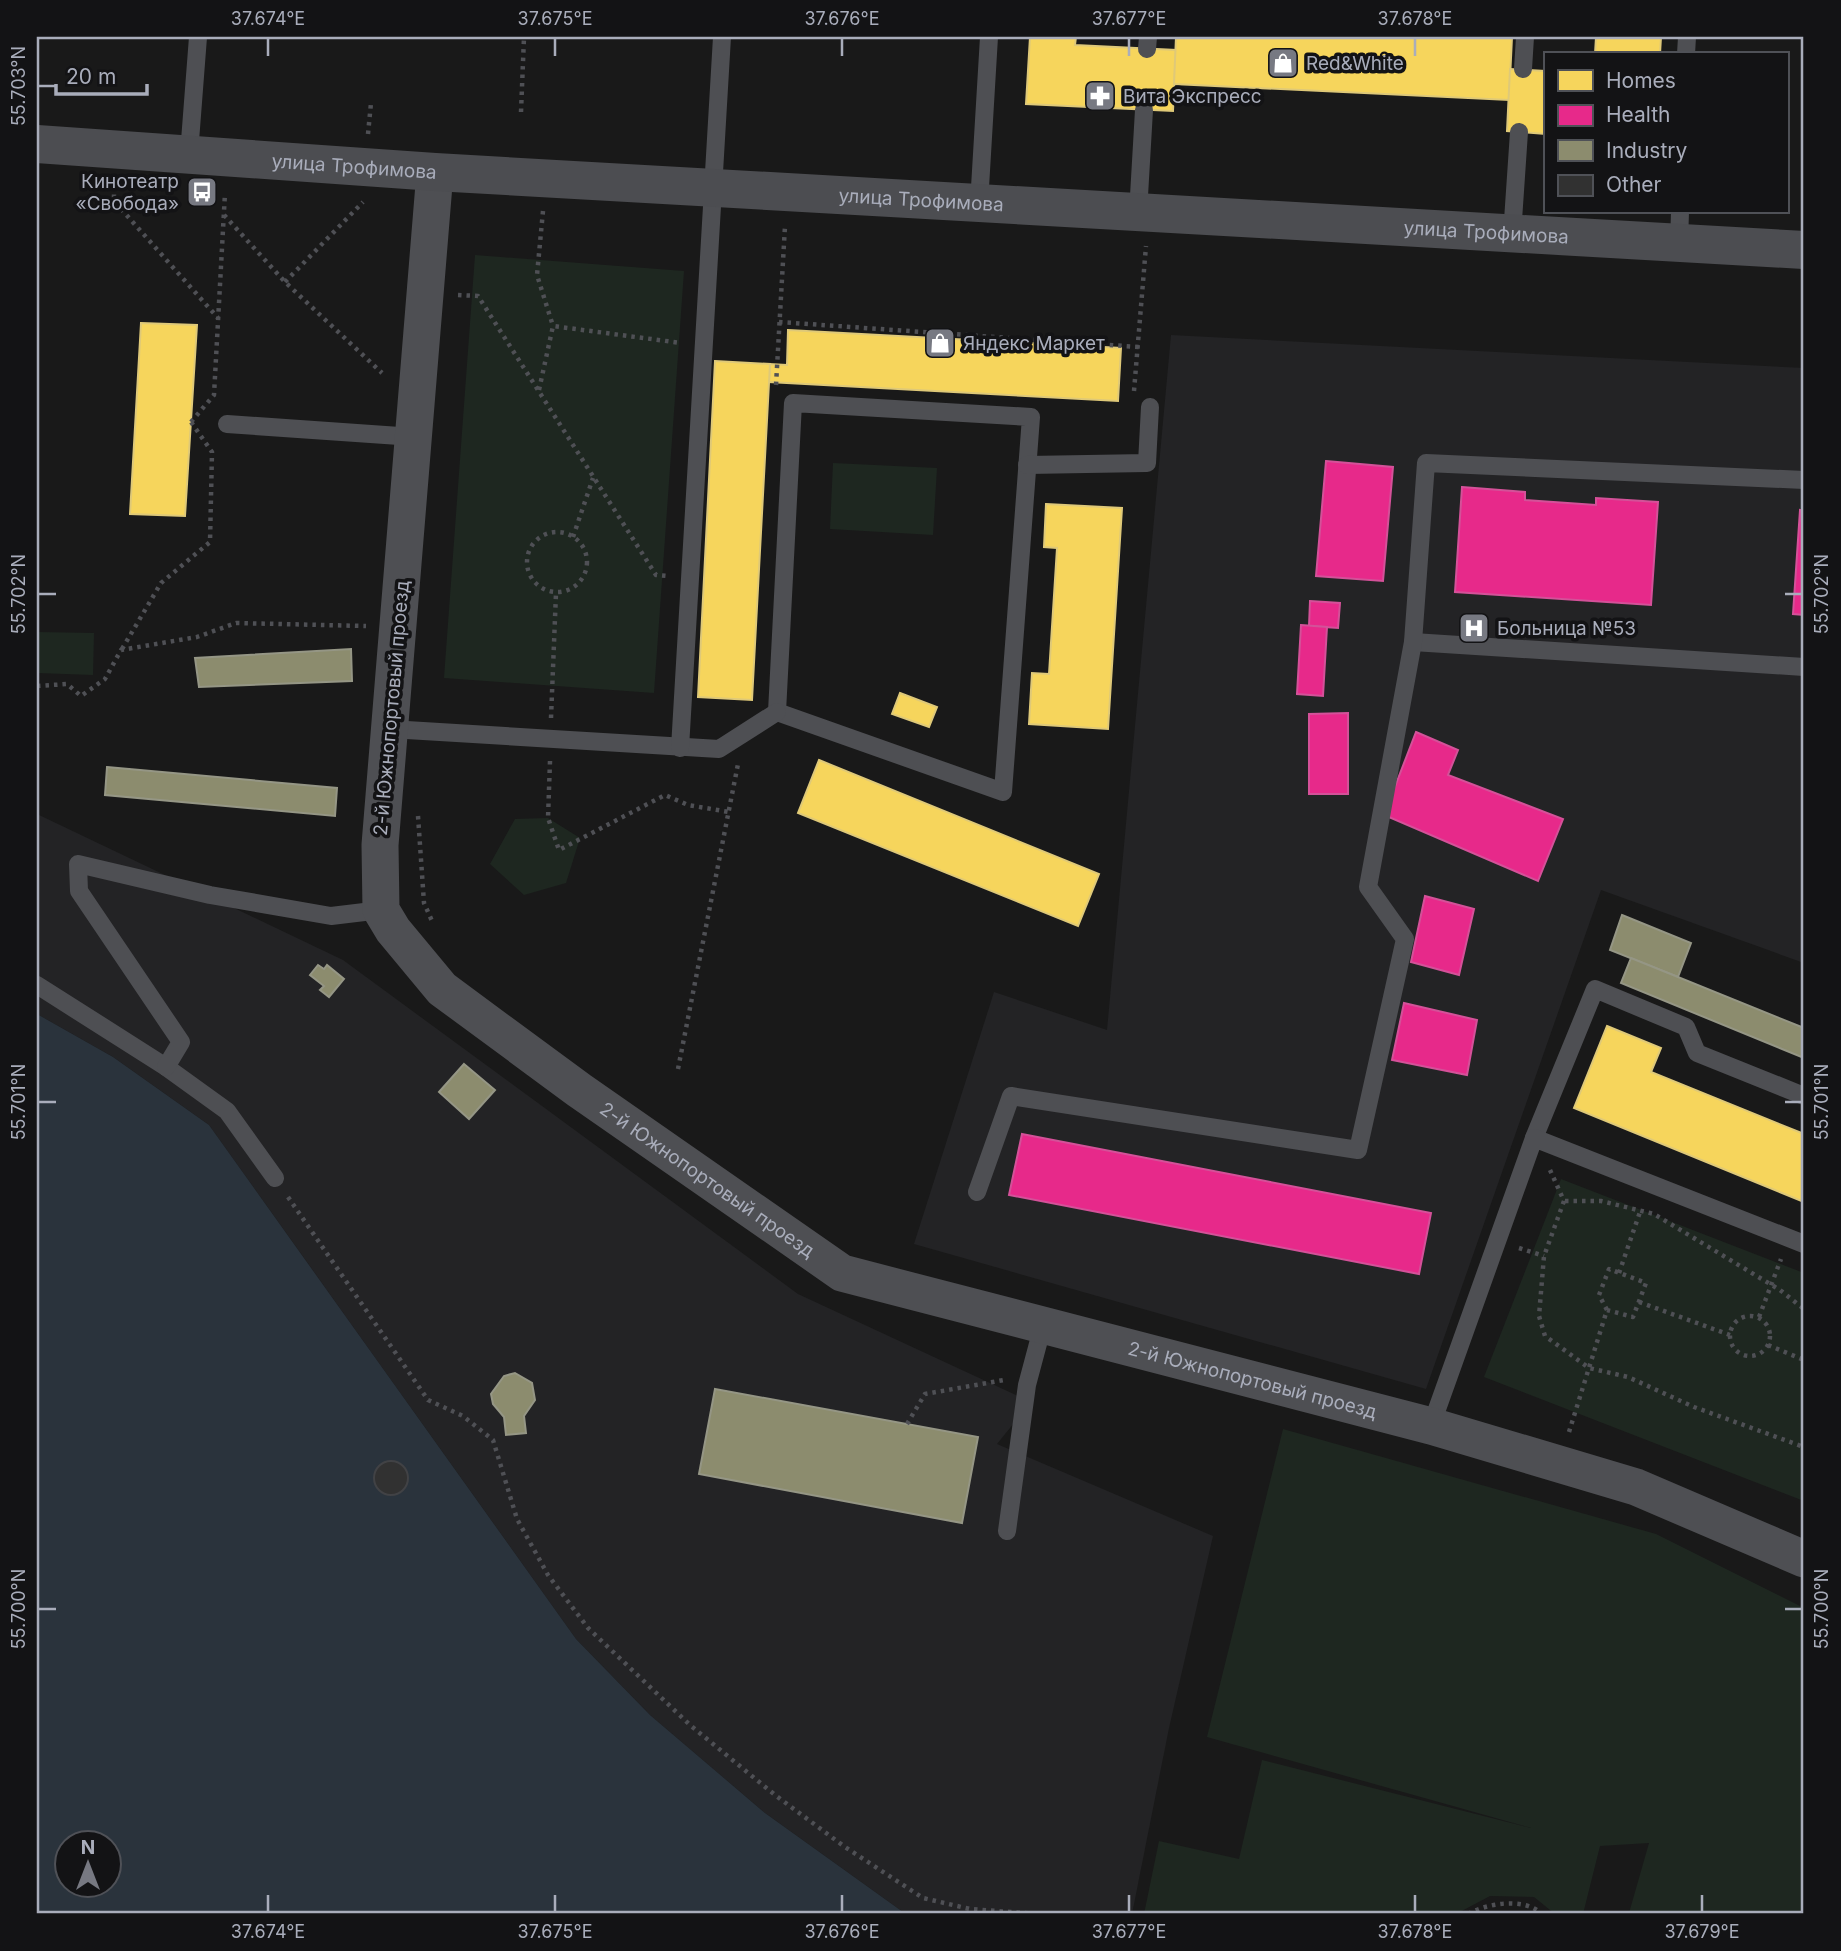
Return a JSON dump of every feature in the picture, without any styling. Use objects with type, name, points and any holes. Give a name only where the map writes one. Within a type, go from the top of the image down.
[{"type":"main road","name":"улица Трофимова","points":[[37,144],[435,172],[979,204],[1142,229],[1512,234],[1679,228],[1804,250]]},
{"type":"street","name":"2-й Южнопортовый проезд","points":[[435,172],[380,845],[381,910],[393,930],[442,989],[579,1090],[842,1273],[1431,1426],[1636,1487],[1804,1559]]},
{"type":"lane","points":[[189,154],[198,37]]},
{"type":"lane","points":[[680,748],[722,37]]},
{"type":"lane","points":[[979,204],[989,37]]},
{"type":"lane","points":[[1523,69],[1525,37]]},
{"type":"lane","points":[[1142,229],[1144,110]]},
{"type":"lane","points":[[1512,234],[1520,132]]},
{"type":"lane","points":[[793,403],[1031,417],[1003,792],[777,712],[793,403]]},
{"type":"lane","points":[[1027,465],[1147,463],[1150,407]]},
{"type":"lane","points":[[227,424],[414,437]]},
{"type":"lane","points":[[977,1192],[1011,1097],[1358,1150],[1405,939],[1368,887],[1413,642],[1426,463],[1804,480]]},
{"type":"lane","points":[[1413,642],[1804,667]]},
{"type":"lane","points":[[390,729],[719,749],[777,712]]},
{"type":"lane","points":[[166,1066],[181,1042],[79,891],[78,864],[210,895],[331,916],[381,910]]},
{"type":"lane","points":[[37,985],[166,1066],[227,1111],[275,1178]]},
{"type":"lane","points":[[1431,1426],[1534,1138],[1595,989],[1686,1027],[1697,1053],[1804,1096]]},
{"type":"lane","points":[[1534,1138],[1797,1241]]},
{"type":"lane","points":[[1007,1531],[1014,1460],[1020,1446],[1030,1375],[1043,1325]]},
{"type":"path","points":[[521,112],[524,37]]},
{"type":"path","points":[[114,186],[114,201],[218,318]]},
{"type":"path","points":[[191,422],[214,394],[225,193]]},
{"type":"path","points":[[285,282],[363,202]]},
{"type":"path","points":[[539,391],[553,326],[537,275],[543,211]]},
{"type":"path","points":[[224,215],[285,282],[382,373]]},
{"type":"path","points":[[776,387],[785,225]]},
{"type":"path","points":[[1133,398],[1139,347],[1142,229]]},
{"type":"path","points":[[456,308],[459,283]]},
{"type":"path","points":[[458,295],[478,296],[656,575]]},
{"type":"path","points":[[779,322],[1139,347]]},
{"type":"path","points":[[553,326],[702,345]]},
{"type":"path","points":[[191,422],[200,423]]},
{"type":"path","points":[[37,686],[67,684],[81,696],[104,680],[161,583],[209,542],[212,452],[191,422]]},
{"type":"path","points":[[573,537],[593,477]]},
{"type":"path","points":[[553,532],[573,537],[585,551],[586,571],[575,587],[556,593],[537,586],[527,569],[530,549],[536,541],[553,532]]},
{"type":"path","points":[[556,593],[548,818],[559,850],[665,795],[688,805],[729,811]]},
{"type":"path","points":[[121,649],[197,637],[236,623],[366,626]]},
{"type":"path","points":[[678,1069],[739,758],[736,739]]},
{"type":"path","points":[[418,811],[424,903],[434,925]]},
{"type":"path","points":[[275,1178],[428,1400],[463,1416],[493,1440],[517,1518],[548,1576],[587,1628],[690,1725],[775,1795],[923,1898],[970,1909],[1038,1914]]},
{"type":"path","points":[[1804,1309],[1771,1285],[1641,1209],[1601,1201],[1564,1201],[1544,1256],[1539,1316],[1545,1336],[1589,1368],[1628,1377],[1694,1407],[1804,1447]]},
{"type":"path","points":[[1619,1273],[1641,1209]]},
{"type":"path","points":[[1759,1317],[1771,1285],[1797,1241]]},
{"type":"path","points":[[1567,1436],[1607,1310],[1599,1295],[1609,1269],[1646,1283],[1633,1317],[1607,1310]]},
{"type":"path","points":[[1639,1302],[1730,1335]]},
{"type":"path","points":[[1759,1317],[1768,1326],[1768,1345],[1758,1354],[1745,1355],[1734,1347],[1730,1335],[1740,1318],[1759,1317]]},
{"type":"path","points":[[1768,1345],[1804,1360]]},
{"type":"path","points":[[907,1424],[925,1394],[1030,1375]]},
{"type":"path","points":[[1468,1914],[1486,1904],[1534,1906],[1542,1914]]},
{"type":"shaded area","points":[[475,255],[684,271],[654,693],[444,678]]},
{"type":"shaded area","name":"Больница №53","points":[[1171,335],[1804,368],[1804,963],[1601,890],[1426,1389],[914,1244],[994,992],[1107,1030]]},
{"type":"shaded area","points":[[833,463],[937,468],[933,535],[830,529]]},
{"type":"shaded area","points":[[37,632],[94,633],[93,675],[37,673]]},
{"type":"shaded area","points":[[37,814],[343,960],[798,1294],[1031,1402],[997,1444],[1213,1536],[1169,1728],[1132,1914],[903,1912],[765,1813],[650,1715],[576,1639],[209,1125],[113,1057],[37,1014]]},
{"type":"shaded area","points":[[548,818],[580,838],[566,883],[524,895],[490,864],[515,819]]},
{"type":"shaded area","points":[[37,1014],[113,1057],[209,1125],[576,1639],[650,1715],[765,1813],[903,1912],[914,1914],[37,1914]]},
{"type":"shaded area","points":[[1561,1179],[1804,1273],[1804,1501],[1484,1377]]},
{"type":"shaded area","points":[[1283,1429],[1656,1534],[1804,1608],[1804,1914],[1629,1913],[1649,1843],[1600,1846],[1583,1914],[1555,1914],[1534,1897],[1490,1896],[1456,1914],[1144,1914],[1159,1841],[1239,1859],[1262,1760],[1531,1828],[1207,1737]]},
{"type":"building: Homes","points":[[1030,37],[1076,37],[1075,45],[1176,50],[1173,111],[1026,104]]},
{"type":"building: Homes","points":[[1176,37],[1512,37],[1509,100],[1174,84]]},
{"type":"building: Homes","points":[[1596,37],[1661,37],[1660,52],[1595,52]]},
{"type":"building: Homes","points":[[1510,69],[1544,71],[1544,134],[1507,131]]},
{"type":"building: Homes","points":[[141,323],[197,325],[185,516],[130,514]]},
{"type":"building: Homes","points":[[788,330],[1121,348],[1118,401],[769,382],[770,364],[787,365]]},
{"type":"building: Homes","points":[[715,361],[770,364],[752,700],[698,697]]},
{"type":"building: Homes","points":[[1046,504],[1122,508],[1108,729],[1029,724],[1032,673],[1049,674],[1057,548],[1044,547]]},
{"type":"building: Homes","points":[[900,693],[937,707],[929,727],[892,714]]},
{"type":"building: Homes","points":[[819,760],[1099,874],[1078,926],[798,813]]},
{"type":"building: Homes","points":[[1607,1026],[1661,1048],[1651,1072],[1804,1134],[1804,1202],[1574,1108]]},
{"type":"building: Health","points":[[1326,461],[1393,467],[1383,581],[1316,576]]},
{"type":"building: Health","points":[[1462,487],[1525,492],[1525,500],[1596,505],[1596,498],[1658,502],[1651,605],[1455,592]]},
{"type":"building: Health","points":[[1800,510],[1804,511],[1804,615],[1793,614]]},
{"type":"building: Health","points":[[1310,601],[1340,603],[1338,628],[1309,626]]},
{"type":"building: Health","points":[[1301,625],[1327,627],[1323,696],[1297,694]]},
{"type":"building: Health","points":[[1348,713],[1348,794],[1309,794],[1309,714]]},
{"type":"building: Health","points":[[1416,732],[1458,750],[1448,775],[1563,819],[1538,881],[1384,815]]},
{"type":"building: Health","points":[[1425,896],[1474,909],[1459,975],[1411,962]]},
{"type":"building: Health","points":[[1404,1003],[1477,1020],[1467,1075],[1392,1060]]},
{"type":"building: Health","points":[[1022,1134],[1431,1213],[1419,1274],[1009,1195]]},
{"type":"building: Industry","points":[[351,649],[352,681],[199,687],[195,658]]},
{"type":"building: Industry","points":[[107,767],[337,788],[335,816],[105,795]]},
{"type":"building: Industry","points":[[1622,915],[1691,943],[1678,977],[1610,950]]},
{"type":"building: Industry","points":[[1631,958],[1804,1028],[1804,1058],[1621,983]]},
{"type":"building: Industry","points":[[318,965],[324,969],[327,965],[344,979],[329,997],[320,990],[324,986],[310,975]]},
{"type":"building: Industry","points":[[464,1064],[495,1090],[469,1119],[439,1092]]},
{"type":"building: Industry","points":[[515,1373],[532,1383],[535,1400],[524,1416],[526,1433],[506,1435],[504,1417],[493,1404],[491,1394],[504,1376]]},
{"type":"building: Industry","points":[[715,1389],[978,1437],[962,1523],[699,1474]]},
{"type":"building: Other","points":[[391,1461],[403,1466],[408,1478],[403,1490],[391,1495],[379,1490],[374,1478],[379,1466]]},
{"type":"place","name":"Red&White","points":[[1283,63]]},
{"type":"place","name":"Вита Экспресс","points":[[1100,96]]},
{"type":"place","name":"Кинотеатр «Свобода»","points":[[202,192]]},
{"type":"place","name":"Яндекс Маркет","points":[[940,343]]},
{"type":"place","name":"Больница №53","points":[[1474,628]]}]
